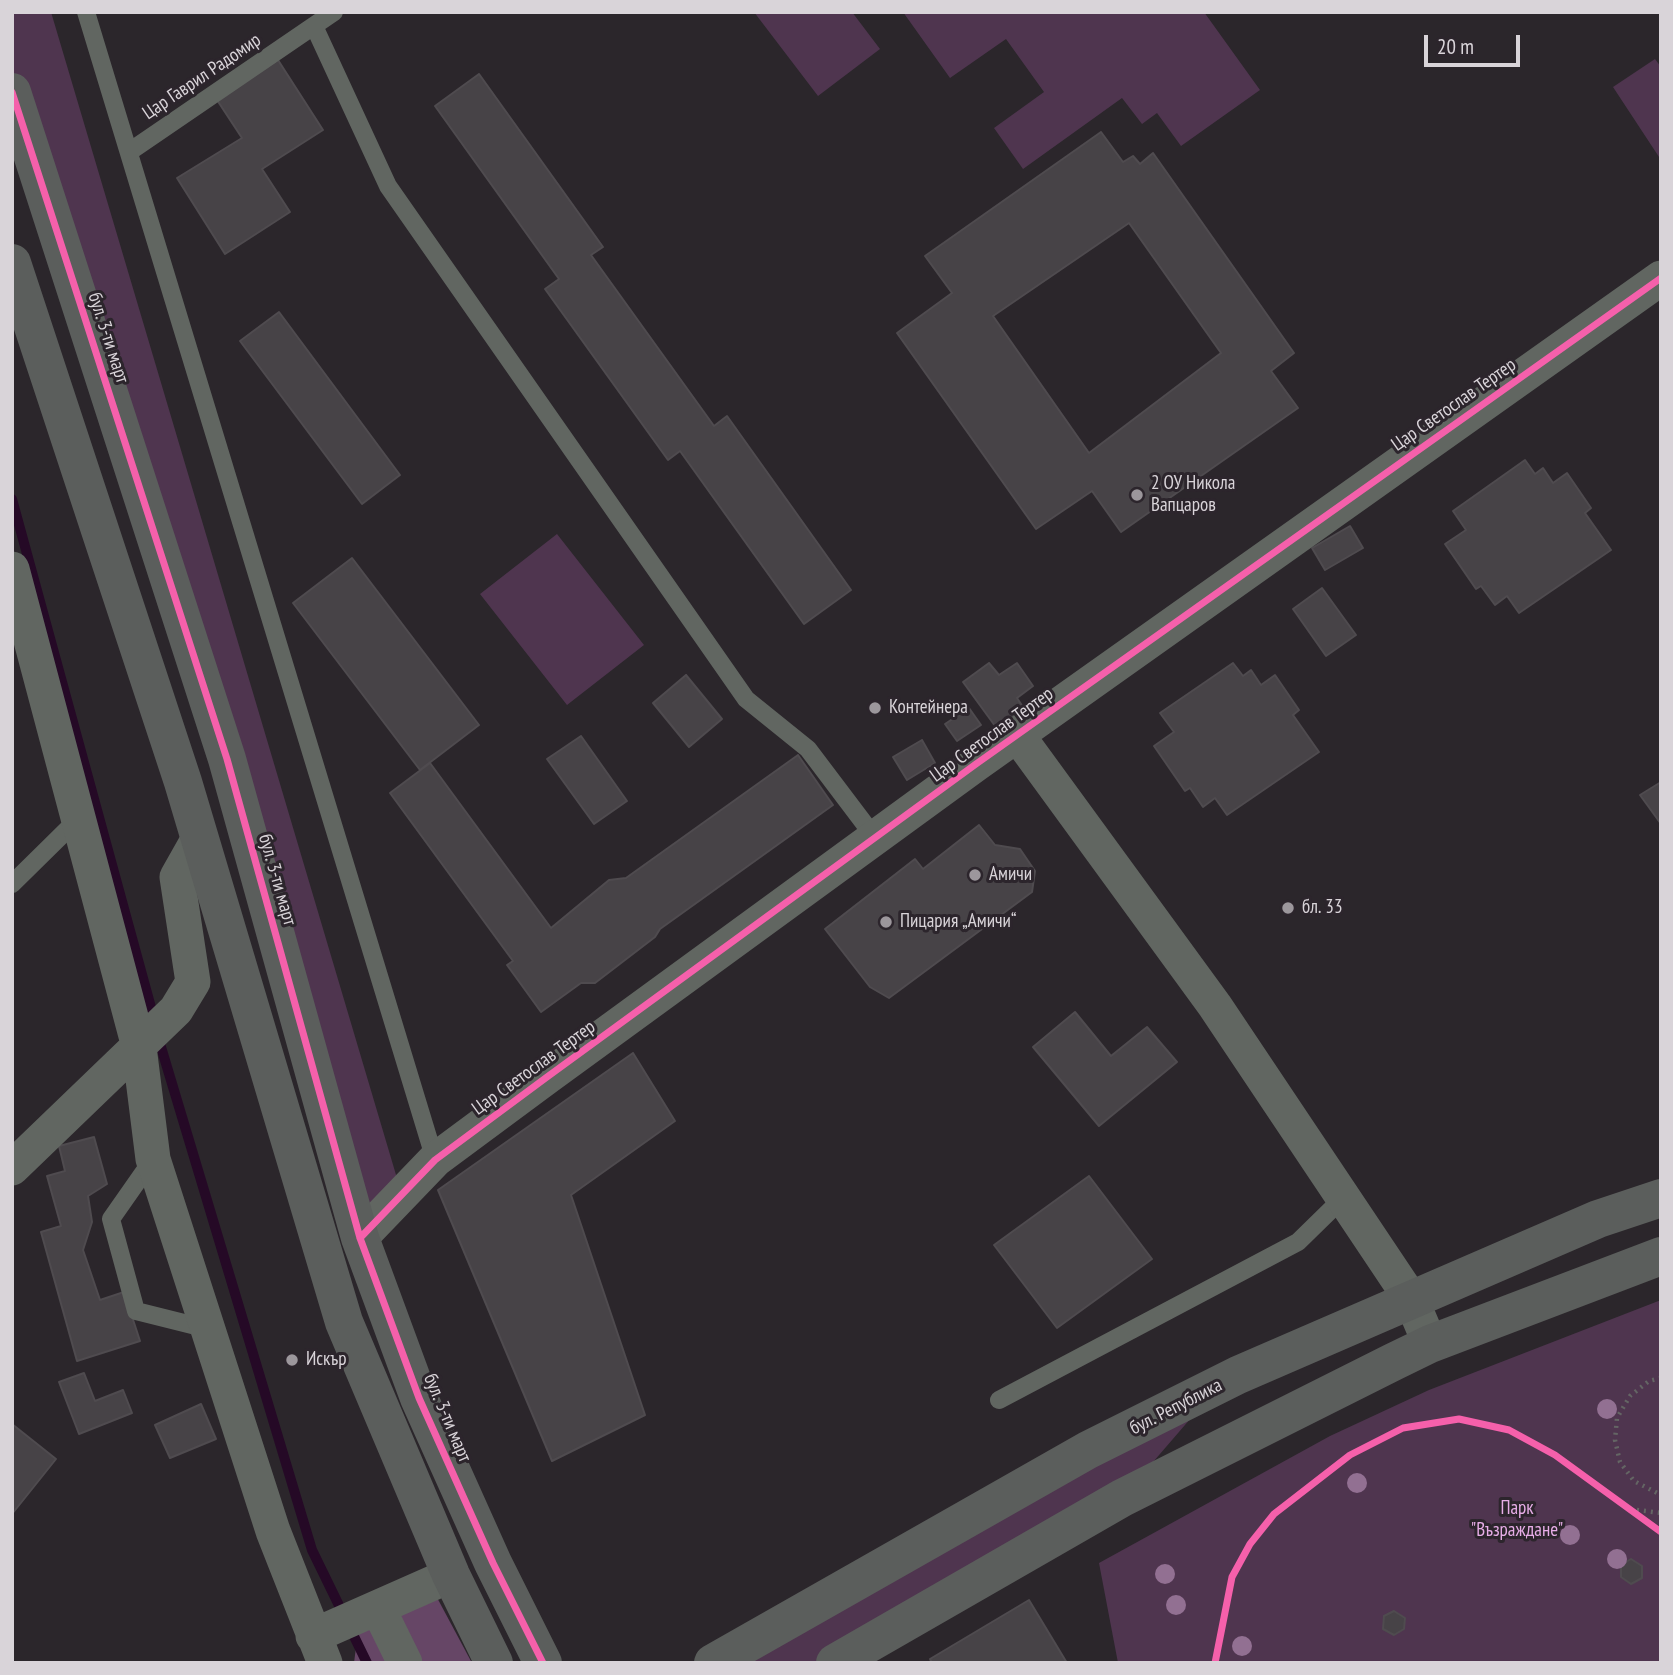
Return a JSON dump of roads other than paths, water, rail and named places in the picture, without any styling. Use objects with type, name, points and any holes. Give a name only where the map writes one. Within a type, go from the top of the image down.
[{"type":"street","name":"бул. 3-ти март","points":[[12,92],[227,759],[360,1238],[419,1398],[493,1563],[543,1663]]},
{"type":"street","points":[[12,263],[200,838],[344,1322],[450,1575],[494,1663]]},
{"type":"street","name":"Цар Светослав Тертер","points":[[360,1238],[435,1160],[1018,736],[1661,278]]},
{"type":"street","points":[[12,569],[19,622],[79,818],[151,1035],[153,1159],[273,1531],[342,1630],[405,1663]]},
{"type":"street","points":[[1018,736],[1215,1006],[1410,1298],[1430,1344]]},
{"type":"street","points":[[12,1168],[151,1035],[193,982],[177,877],[200,838]]},
{"type":"street","name":"бул. Република","points":[[713,1663],[1088,1450],[1238,1375],[1410,1298],[1598,1219],[1661,1198]]},
{"type":"street","points":[[835,1663],[1122,1498],[1430,1344],[1661,1256]]},
{"type":"street","points":[[342,1630],[450,1575]]},
{"type":"lane","points":[[86,12],[435,1160]]},
{"type":"lane","name":"Цар Гаврил Радомир","points":[[129,152],[334,12]]},
{"type":"lane","points":[[314,26],[388,186],[746,699],[808,749],[876,839]]},
{"type":"lane","points":[[12,884],[79,818]]},
{"type":"lane","points":[[153,1159],[111,1219],[136,1311],[208,1329]]},
{"type":"lane","points":[[999,1400],[1298,1242],[1344,1197]]},
{"type":"waterway","points":[[12,499],[155,1022]]},
{"type":"waterway","points":[[158,1037],[312,1550],[367,1663]]},
{"type":"place","name":"2 ОУ Никола Вапцаров","points":[[1137,495]]},
{"type":"place","name":"Контейнера","points":[[875,708]]},
{"type":"place","name":"Амичи","points":[[975,875]]},
{"type":"place","name":"бл. 33","points":[[1288,908]]},
{"type":"place","name":"Пицария „Амичи“","points":[[886,922]]},
{"type":"place","name":"Искър","points":[[292,1360]]},
{"type":"park label","name":"Парк \"Възраждане\"","points":[[1517,1520]]}]
